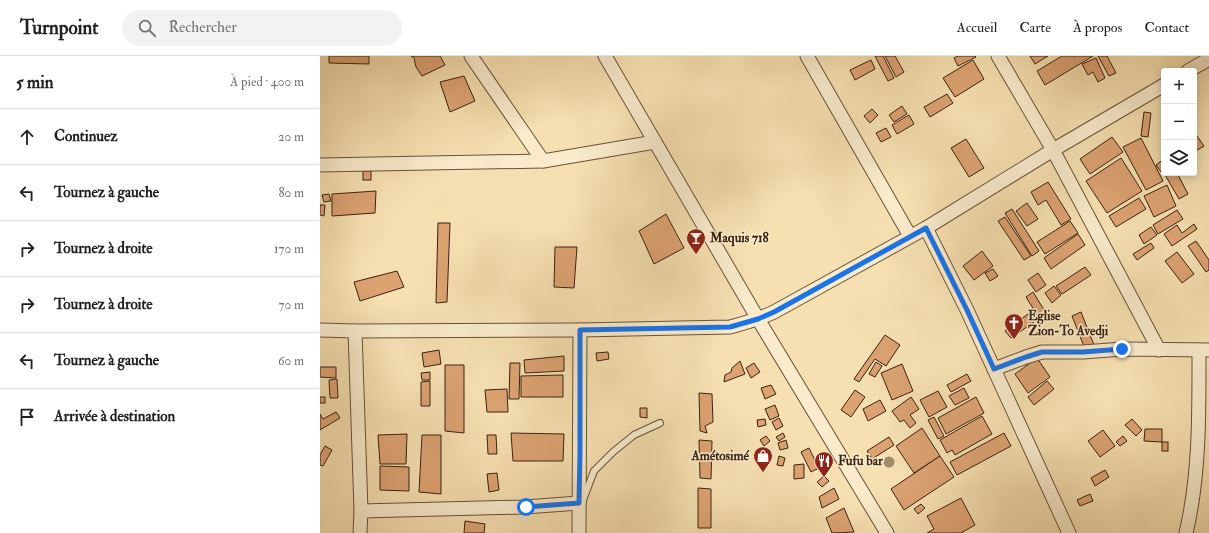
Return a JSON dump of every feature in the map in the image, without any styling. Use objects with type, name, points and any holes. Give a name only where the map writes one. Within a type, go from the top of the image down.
[{"type":"street","points":[[472,56],[543,161]]},
{"type":"street","points":[[605,56],[758,319],[887,533]]},
{"type":"street","points":[[807,56],[910,236]]},
{"type":"street","points":[[998,56],[1053,150],[1159,350]]},
{"type":"street","points":[[1193,68],[1209,58]]},
{"type":"street","points":[[320,330],[580,330],[730,327],[758,319],[774,312],[926,228],[1053,150],[1161,87]]},
{"type":"street","points":[[320,164],[543,161],[655,142]]},
{"type":"street","points":[[926,228],[967,310],[1069,533]]},
{"type":"street","points":[[579,533],[580,330]]},
{"type":"street","points":[[355,331],[361,511],[360,533]]},
{"type":"street","points":[[994,369],[1042,352],[1083,352],[1122,349],[1204,350],[1193,495],[1186,533]]},
{"type":"street","points":[[361,511],[579,506]]},
{"type":"lane","points":[[579,506],[594,471],[613,452],[634,435],[660,423]]},
{"type":"building","points":[[329,56],[369,56],[369,64],[329,63]]},
{"type":"building","points":[[411,56],[440,56],[445,65],[422,76],[416,67],[414,58]]},
{"type":"building","points":[[875,56],[883,56],[894,78],[888,81]]},
{"type":"building","points":[[885,56],[895,56],[904,72],[896,77]]},
{"type":"building","points":[[958,56],[976,57],[958,66],[954,58]]},
{"type":"building","points":[[1030,56],[1048,56],[1035,64]]},
{"type":"building","points":[[1062,56],[1093,56],[1045,85],[1037,71]]},
{"type":"building","points":[[1098,56],[1107,56],[1116,73],[1109,76]]},
{"type":"building","points":[[1096,58],[1105,78],[1098,82],[1093,72],[1088,75],[1082,64]]},
{"type":"building","points":[[871,60],[875,69],[855,80],[850,70]]},
{"type":"building","points":[[973,60],[984,79],[955,97],[943,78]]},
{"type":"building","points":[[464,76],[475,101],[450,112],[440,82]]},
{"type":"building","points":[[947,94],[953,103],[930,117],[924,107]]},
{"type":"building","points":[[902,106],[907,114],[894,122],[889,115]]},
{"type":"building","points":[[872,109],[878,115],[870,123],[864,116]]},
{"type":"building","points":[[1144,112],[1151,113],[1148,137],[1141,136]]},
{"type":"building","points":[[909,115],[914,124],[897,134],[892,125]]},
{"type":"building","points":[[886,128],[891,137],[881,142],[876,133]]},
{"type":"building","points":[[1197,136],[1204,146],[1197,150]]},
{"type":"building","points":[[1112,137],[1123,152],[1090,174],[1080,159]]},
{"type":"building","points":[[1141,138],[1163,181],[1146,190],[1123,147]]},
{"type":"building","points":[[966,139],[984,168],[969,177],[951,148]]},
{"type":"building","points":[[1121,158],[1142,191],[1107,213],[1086,181]]},
{"type":"building","points":[[1161,161],[1161,172],[1156,165]]},
{"type":"building","points":[[363,171],[371,171],[371,180],[363,180]]},
{"type":"building","points":[[1166,176],[1179,176],[1188,194],[1179,199]]},
{"type":"building","points":[[1048,182],[1071,219],[1061,225],[1046,200],[1038,205],[1031,192]]},
{"type":"building","points":[[1167,185],[1176,206],[1154,217],[1144,196]]},
{"type":"building","points":[[376,191],[375,213],[332,216],[332,194]]},
{"type":"building","points":[[329,194],[331,201],[324,202],[322,195]]},
{"type":"building","points":[[1139,198],[1146,209],[1116,227],[1109,216]]},
{"type":"building","points":[[1027,203],[1038,219],[1027,226],[1016,211]]},
{"type":"building","points":[[320,205],[325,205],[324,216],[320,215]]},
{"type":"building","points":[[1012,209],[1039,251],[1032,256],[1005,213]]},
{"type":"building","points":[[1177,210],[1183,219],[1158,234],[1153,225]]},
{"type":"building","points":[[666,214],[684,248],[654,264],[639,231]]},
{"type":"building","points":[[1005,217],[1031,256],[1024,260],[998,221]]},
{"type":"building","points":[[1070,221],[1078,233],[1045,254],[1037,242]]},
{"type":"building","points":[[438,223],[450,223],[447,302],[436,303]]},
{"type":"building","points":[[1194,224],[1197,229],[1172,246],[1164,234],[1177,225],[1182,233]]},
{"type":"building","points":[[1151,227],[1157,235],[1144,244],[1139,235]]},
{"type":"building","points":[[1078,234],[1085,245],[1051,269],[1044,258]]},
{"type":"building","points":[[1196,241],[1209,260],[1209,270],[1206,272],[1188,246]]},
{"type":"building","points":[[1151,243],[1154,248],[1137,260],[1133,254]]},
{"type":"building","points":[[555,247],[577,247],[574,288],[554,287]]},
{"type":"building","points":[[982,251],[993,266],[974,280],[963,266]]},
{"type":"building","points":[[1177,252],[1194,274],[1182,283],[1165,261]]},
{"type":"building","points":[[1085,267],[1091,275],[1062,294],[1056,286]]},
{"type":"building","points":[[993,269],[998,276],[990,281],[985,273]]},
{"type":"building","points":[[397,271],[404,287],[360,301],[354,282]]},
{"type":"building","points":[[1038,273],[1046,285],[1036,292],[1028,280]]},
{"type":"building","points":[[1054,286],[1061,295],[1052,303],[1045,293]]},
{"type":"building","points":[[1033,292],[1046,313],[1039,318],[1026,297]]},
{"type":"building","points":[[1081,312],[1094,345],[1085,349],[1072,316]]},
{"type":"building","points":[[1028,314],[1034,322],[1011,338],[1005,331]]},
{"type":"building","points":[[885,335],[900,345],[886,366],[875,359],[859,382],[854,379]]},
{"type":"building","points":[[439,350],[441,364],[424,367],[422,353]]},
{"type":"building","points":[[608,352],[609,359],[597,361],[596,353]]},
{"type":"building","points":[[564,356],[564,371],[525,373],[524,360]]},
{"type":"building","points":[[1037,358],[1050,377],[1028,393],[1015,374]]},
{"type":"building","points":[[740,361],[745,374],[724,382],[725,375],[731,372],[732,368]]},
{"type":"building","points":[[876,362],[882,366],[875,377],[869,374]]},
{"type":"building","points":[[510,363],[520,363],[519,399],[509,399]]},
{"type":"building","points":[[754,363],[760,372],[751,378],[746,368]]},
{"type":"building","points":[[902,364],[913,391],[892,400],[881,373]]},
{"type":"building","points":[[445,365],[464,365],[464,433],[445,431]]},
{"type":"building","points":[[320,367],[336,367],[336,378],[320,377]]},
{"type":"building","points":[[430,372],[430,380],[422,380],[421,373]]},
{"type":"building","points":[[967,374],[971,381],[951,392],[947,385]]},
{"type":"building","points":[[563,375],[563,397],[521,397],[521,376]]},
{"type":"building","points":[[337,379],[338,398],[330,398],[329,380]]},
{"type":"building","points":[[430,381],[430,406],[421,406],[421,382]]},
{"type":"building","points":[[1047,381],[1054,389],[1034,405],[1028,397]]},
{"type":"building","points":[[771,385],[776,394],[765,399],[761,388]]},
{"type":"building","points":[[964,388],[969,398],[955,405],[949,396]]},
{"type":"building","points":[[507,389],[508,412],[487,412],[485,390]]},
{"type":"building","points":[[855,390],[865,397],[851,417],[841,410]]},
{"type":"building","points":[[938,391],[947,407],[929,417],[920,400]]},
{"type":"building","points":[[699,393],[712,394],[713,422],[705,426],[707,433],[700,431]]},
{"type":"building","points":[[320,397],[325,397],[325,403],[320,403]]},
{"type":"building","points":[[911,397],[919,409],[910,415],[916,423],[910,428],[904,420],[900,422],[892,411]]},
{"type":"building","points":[[976,397],[984,413],[946,434],[938,418]]},
{"type":"building","points":[[880,400],[886,411],[868,421],[863,409]]},
{"type":"building","points":[[775,405],[779,416],[770,420],[765,409]]},
{"type":"building","points":[[640,408],[647,408],[647,418],[640,417]]},
{"type":"building","points":[[336,412],[340,418],[320,430],[320,414],[323,419]]},
{"type":"building","points":[[982,416],[992,434],[955,455],[952,450],[947,453],[940,440]]},
{"type":"building","points":[[934,417],[944,436],[938,439],[928,420]]},
{"type":"building","points":[[779,418],[783,426],[776,430],[772,422]]},
{"type":"building","points":[[765,419],[766,425],[758,427],[757,420]]},
{"type":"building","points":[[1132,419],[1142,430],[1136,436],[1125,425]]},
{"type":"building","points":[[922,428],[940,456],[914,473],[896,446]]},
{"type":"building","points":[[1145,429],[1162,429],[1162,442],[1144,441]]},
{"type":"building","points":[[1103,430],[1115,446],[1100,457],[1088,441]]},
{"type":"building","points":[[511,433],[564,434],[563,461],[513,461]]},
{"type":"building","points":[[783,433],[785,437],[779,441],[776,437]]},
{"type":"building","points":[[1004,433],[1011,446],[957,475],[950,462]]},
{"type":"building","points":[[407,434],[406,464],[380,464],[378,435]]},
{"type":"building","points":[[422,435],[441,435],[441,494],[419,492]]},
{"type":"building","points":[[487,435],[496,435],[497,454],[488,454]]},
{"type":"building","points":[[766,436],[770,441],[764,446],[760,440]]},
{"type":"building","points":[[1123,436],[1127,441],[1120,446],[1116,442]]},
{"type":"building","points":[[889,437],[894,445],[872,459],[867,451]]},
{"type":"building","points":[[699,440],[712,441],[711,479],[700,478]]},
{"type":"building","points":[[786,440],[788,448],[780,450],[778,443]]},
{"type":"building","points":[[1162,442],[1168,442],[1168,451],[1162,451]]},
{"type":"building","points":[[325,446],[332,450],[323,466],[320,465],[320,455]]},
{"type":"building","points":[[809,448],[819,468],[811,472],[801,452]]},
{"type":"building","points":[[779,456],[785,458],[783,466],[777,465]]},
{"type":"building","points":[[940,456],[954,477],[904,510],[891,489]]},
{"type":"building","points":[[804,464],[804,478],[794,479],[794,465]]},
{"type":"building","points":[[380,466],[409,467],[409,491],[380,490]]},
{"type":"building","points":[[1105,470],[1109,477],[1095,486],[1091,478]]},
{"type":"building","points":[[497,473],[499,490],[489,492],[487,474]]},
{"type":"building","points":[[824,476],[829,481],[822,487],[817,482]]},
{"type":"building","points":[[698,488],[711,489],[711,528],[698,528]]},
{"type":"building","points":[[834,488],[839,499],[822,508],[819,497]]},
{"type":"building","points":[[1090,494],[1093,501],[1080,506],[1077,500]]},
{"type":"building","points":[[961,498],[975,525],[961,533],[927,533],[934,529],[927,516]]},
{"type":"building","points":[[921,504],[925,508],[918,514],[914,509]]},
{"type":"building","points":[[844,508],[854,532],[832,533],[826,518]]},
{"type":"building","points":[[465,521],[485,524],[484,533],[464,533]]},
{"type":"place","name":"Maquis 718","points":[[696,255]]},
{"type":"place","name":"Eglise Zion-To Avedji","points":[[1014,340]]},
{"type":"place","name":"Amétosimé","points":[[763,473]]},
{"type":"place","name":"Fufu bar","points":[[824,478]]},
{"type":"route","points":[[526,507],[579,503],[580,330],[730,327],[758,319],[774,312],[926,228],[967,310],[994,369],[1042,352],[1083,352],[1122,349]]}]
